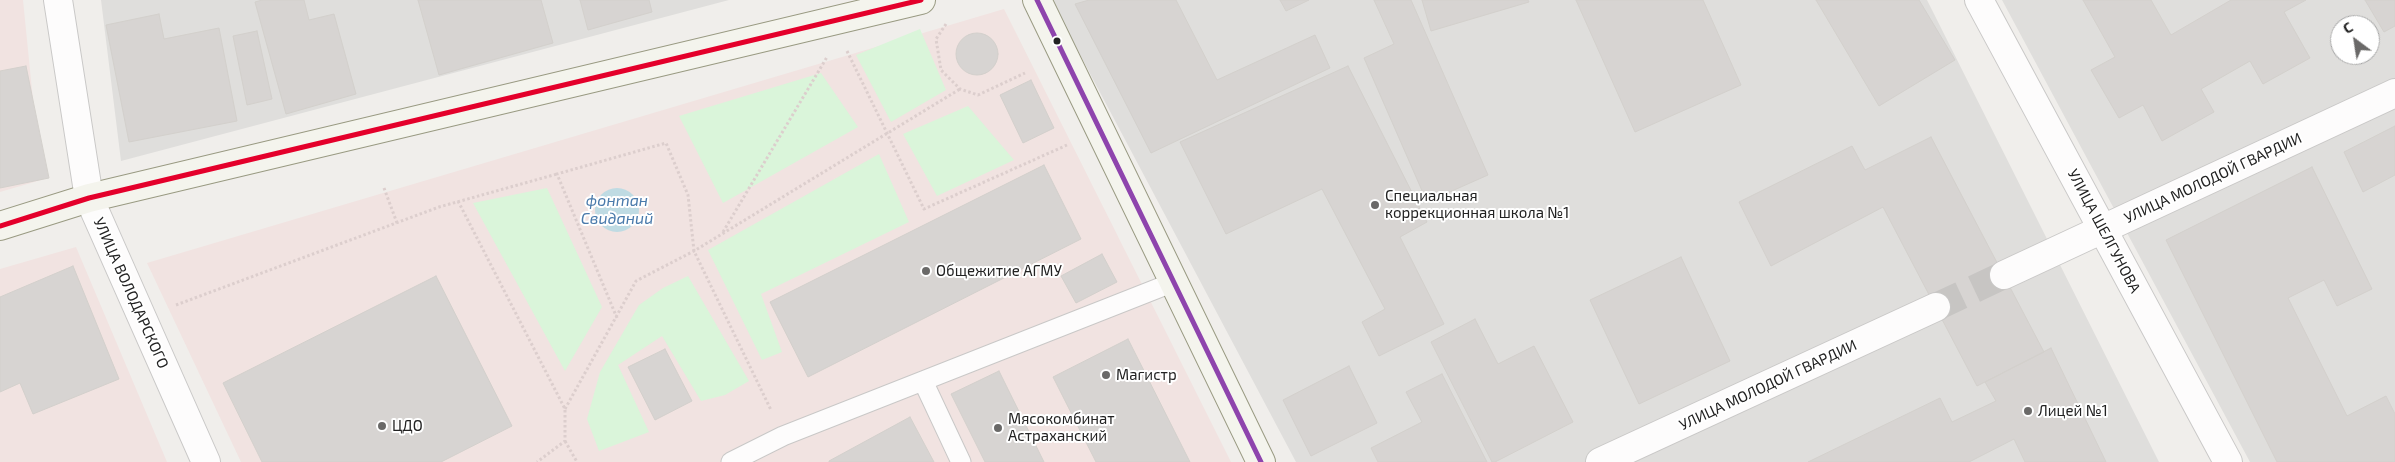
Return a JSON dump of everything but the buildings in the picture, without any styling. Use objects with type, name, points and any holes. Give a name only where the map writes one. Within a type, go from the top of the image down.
[{"type":"street","name":"УЛИЦА ВОЛОДАРСКОГО","points":[[58,0],[89,198],[206,462]]},
{"type":"street","points":[[0,226],[89,198],[921,0]]},
{"type":"street","points":[[1037,0],[1261,462]]},
{"type":"street","name":"УЛИЦА ШЕЛГУНОВА","points":[[1979,0],[2228,462]]},
{"type":"street","name":"УЛИЦА МОЛОДОЙ ГВАРДИИ","points":[[2004,275],[2395,93]]},
{"type":"street","name":"УЛИЦА МОЛОДОЙ ГВАРДИИ","points":[[1600,462],[1936,307]]},
{"type":"lane","points":[[731,462],[783,436],[1174,282]]},
{"type":"lane","points":[[924,380],[961,462]]},
{"type":"path","points":[[948,19],[936,39],[941,70],[960,89],[978,95],[1025,73]]},
{"type":"path","points":[[846,48],[924,209],[1067,145]]},
{"type":"path","points":[[723,233],[829,54]]},
{"type":"path","points":[[565,409],[636,281],[694,251],[960,89]]},
{"type":"path","points":[[176,306],[458,201],[666,143],[688,195],[694,251],[783,436]]},
{"type":"path","points":[[557,174],[617,318]]},
{"type":"path","points":[[384,188],[397,223]]},
{"type":"path","points":[[458,201],[565,409],[565,442],[577,462]]},
{"type":"path","points":[[537,462],[565,442]]},
{"type":"shaded area","points":[[0,0],[23,0],[41,180],[0,192]]},
{"type":"shaded area","points":[[101,0],[729,0],[121,161]]},
{"type":"shaded area","points":[[1051,0],[1927,0],[2159,462],[1296,462]]},
{"type":"shaded area","points":[[2002,0],[2395,0],[2395,462],[2250,462]]},
{"type":"shaded area","points":[[1004,9],[1231,462],[241,462],[147,263]]},
{"type":"shaded area","points":[[76,247],[167,462],[0,462],[0,269]]},
{"type":"green space","points":[[920,29],[946,90],[891,122],[856,55]]},
{"type":"green space","points":[[821,73],[858,127],[723,203],[679,116]]},
{"type":"green space","points":[[968,106],[1014,160],[937,196],[903,134]]},
{"type":"green space","points":[[879,154],[909,222],[761,294],[782,352],[762,360],[708,250]]},
{"type":"green space","points":[[547,188],[602,307],[565,371],[473,203]]},
{"type":"green space","points":[[688,276],[749,381],[725,395],[701,401],[662,336],[618,365],[649,432],[599,451],[587,419],[600,372],[639,305],[663,288]]},
{"type":"water","name":"фонтан Свиданий","points":[[621,188],[633,194],[638,201],[638,219],[633,226],[626,231],[613,232],[605,229],[598,222],[595,206],[598,198],[605,191]]},
{"type":"tunnel","points":[[1936,307],[2004,275]]},
{"type":"transit line","points":[[0,226],[89,198],[921,0]]},
{"type":"transit line","points":[[1037,0],[1261,462]]},
{"type":"place","name":"Специальная коррекционная школа №1","points":[[1375,205]]},
{"type":"place","name":"Общежитие АГМУ","points":[[926,271]]},
{"type":"place","name":"Магистр","points":[[1106,375]]},
{"type":"place","name":"Лицей №1","points":[[2028,411]]},
{"type":"place","name":"ЦДО","points":[[382,426]]},
{"type":"place","name":"Мясокомбинат Астраханский","points":[[998,428]]}]
